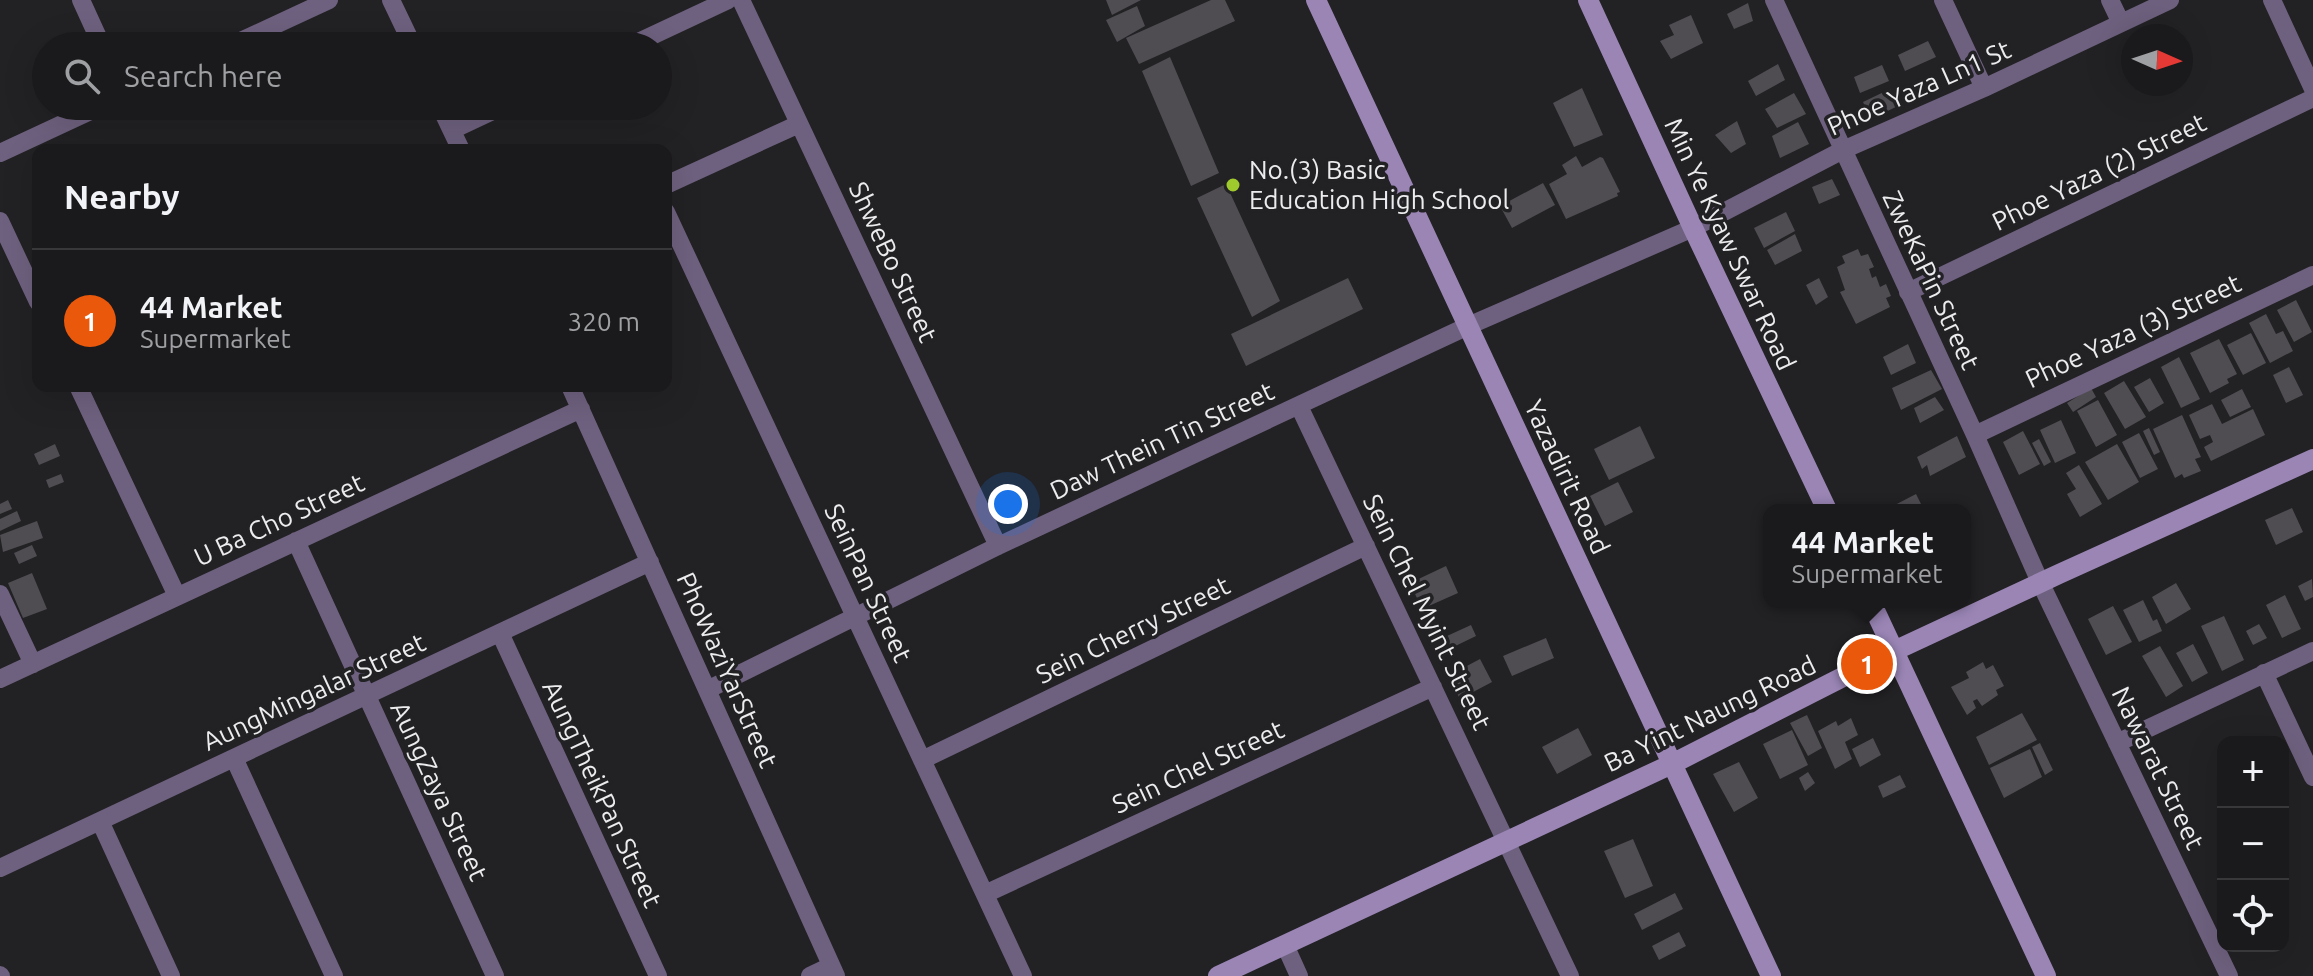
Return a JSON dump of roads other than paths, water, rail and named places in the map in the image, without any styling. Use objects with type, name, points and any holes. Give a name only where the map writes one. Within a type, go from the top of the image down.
[{"type":"street","points":[[81,0],[96,32]]},
{"type":"street","points":[[260,32],[329,0]]},
{"type":"street","points":[[391,0],[406,32]]},
{"type":"street","points":[[660,32],[728,0]]},
{"type":"street","name":"ShweBo Street","points":[[741,0],[998,546]]},
{"type":"street","name":"Yazadirit Road","points":[[1316,0],[1771,976]]},
{"type":"street","name":"Min Ye Kyaw Swar Road","points":[[1588,0],[1824,504]]},
{"type":"street","name":"ZweKaPin Street","points":[[1774,0],[2040,582]]},
{"type":"street","points":[[1943,0],[1984,88]]},
{"type":"street","points":[[2110,0],[2121,23]]},
{"type":"street","name":"Phoe Yaza Ln1 St","points":[[1468,326],[1693,228],[1843,150],[1984,88],[2170,0]]},
{"type":"street","points":[[2272,0],[2313,89]]},
{"type":"street","name":"Phoe Yaza (2) Street","points":[[1908,292],[2313,98]]},
{"type":"street","points":[[0,153],[71,120]]},
{"type":"street","points":[[447,120],[458,144]]},
{"type":"street","points":[[452,130],[473,120]]},
{"type":"street","points":[[672,182],[799,124]]},
{"type":"street","points":[[0,221],[32,289]]},
{"type":"street","name":"SeinPan Street","points":[[672,225],[1023,976]]},
{"type":"street","name":"Phoe Yaza (3) Street","points":[[1975,435],[2313,275]]},
{"type":"street","name":"Daw Thein Tin Street","points":[[707,690],[998,546],[1468,326]]},
{"type":"street","points":[[81,392],[177,596]]},
{"type":"street","name":"PhoWaziYarStreet","points":[[573,392],[833,971]]},
{"type":"street","name":"Sein Chel Myint Street","points":[[1299,406],[1570,976]]},
{"type":"street","name":"U Ba Cho Street","points":[[0,679],[581,409]]},
{"type":"street","name":"Ba Yint Naung Road","points":[[1218,976],[1672,764],[1894,651],[2040,582],[2313,459]]},
{"type":"street","name":"AungZaya Street","points":[[296,541],[495,976]]},
{"type":"street","name":"Sein Cherry Street","points":[[922,760],[1366,546]]},
{"type":"street","name":"AungMingalar Street","points":[[0,868],[650,562]]},
{"type":"street","name":"Nawarat Street","points":[[2040,582],[2229,976]]},
{"type":"street","points":[[0,594],[33,664]]},
{"type":"street","points":[[1874,608],[2046,976]]},
{"type":"street","name":"AungTheikPan Street","points":[[500,633],[658,976]]},
{"type":"street","points":[[2117,743],[2313,651]]},
{"type":"street","points":[[2264,673],[2313,777]]},
{"type":"street","name":"Sein Chel Street","points":[[985,894],[1433,687]]},
{"type":"street","points":[[234,758],[334,976]]},
{"type":"street","points":[[100,821],[171,976]]},
{"type":"street","points":[[1285,945],[1299,976]]},
{"type":"street","points":[[810,976],[833,971]]},
{"type":"place","name":"No.(3) Basic Education High School","points":[[1233,185]]},
{"type":"place","name":"44 Market","points":[[1867,664]]}]
